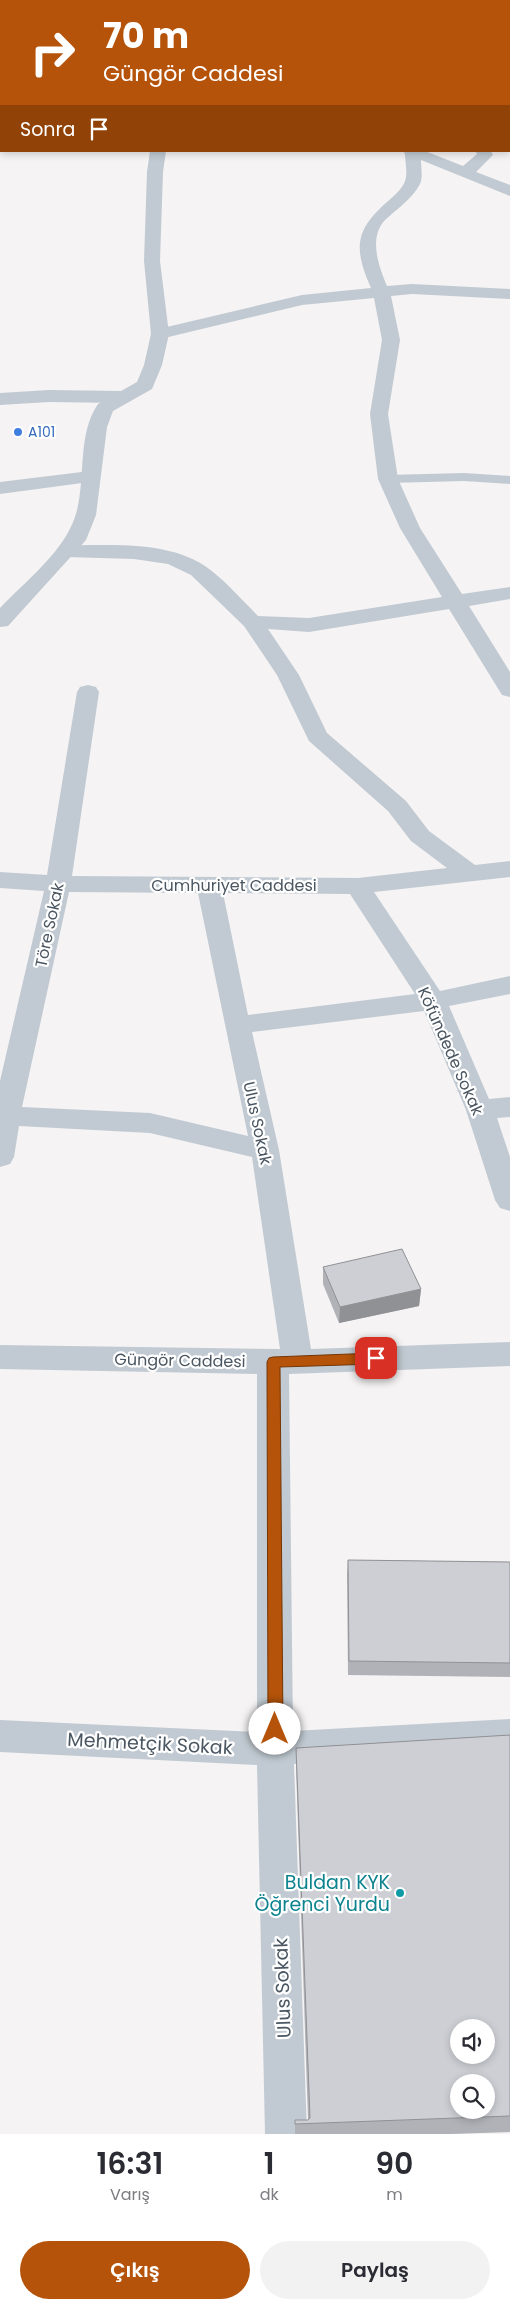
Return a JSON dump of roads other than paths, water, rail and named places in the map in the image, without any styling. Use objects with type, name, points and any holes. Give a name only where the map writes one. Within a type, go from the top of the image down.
[{"type":"street","points":[[0,621],[76,540],[86,515],[97,427],[105,408],[121,397],[145,385],[153,365],[160,334],[152,261],[155,172],[158,152]]},
{"type":"street","points":[[510,191],[412,152],[413,182],[398,201],[376,220],[368,239],[368,264],[381,292],[391,340],[379,414],[388,479],[410,528],[510,690]]},
{"type":"street","points":[[466,172],[485,156],[483,152]]},
{"type":"street","points":[[160,334],[302,300],[412,289],[510,294]]},
{"type":"street","points":[[0,399],[49,396],[121,397]]},
{"type":"street","points":[[0,488],[90,477]]},
{"type":"street","points":[[66,551],[134,553],[173,558],[198,571],[252,622],[288,675],[317,736],[397,806],[420,836],[468,872]]},
{"type":"street","points":[[252,622],[309,625],[510,593]]},
{"type":"street","name":"Töre Sokak","points":[[0,1157],[6,1116],[58,884],[88,692]]},
{"type":"street","name":"Cumhuriyet Caddesi","points":[[0,880],[58,884],[358,886],[468,872],[510,869]]},
{"type":"street","name":"Ulus Sokak","points":[[209,886],[265,1150],[285,1362],[276,1749],[286,2134]]},
{"type":"street","name":"Köfündede Sokak","points":[[358,886],[432,1001],[480,1110],[510,1200]]},
{"type":"street","points":[[237,1025],[432,1001],[510,985]]},
{"type":"street","points":[[480,1110],[510,1107]]},
{"type":"street","points":[[6,1116],[150,1123],[265,1150]]},
{"type":"street","name":"Güngör Caddesi","points":[[0,1357],[285,1362],[510,1354]]},
{"type":"street","name":"Mehmetçik Sokak","points":[[0,1736],[276,1749],[510,1735]]},
{"type":"lane","points":[[388,479],[464,477],[510,480]]},
{"type":"place","name":"A101","points":[[18,432]]},
{"type":"place","name":"Buldan KYK Öğrenci Yurdu","points":[[400,1893]]}]
